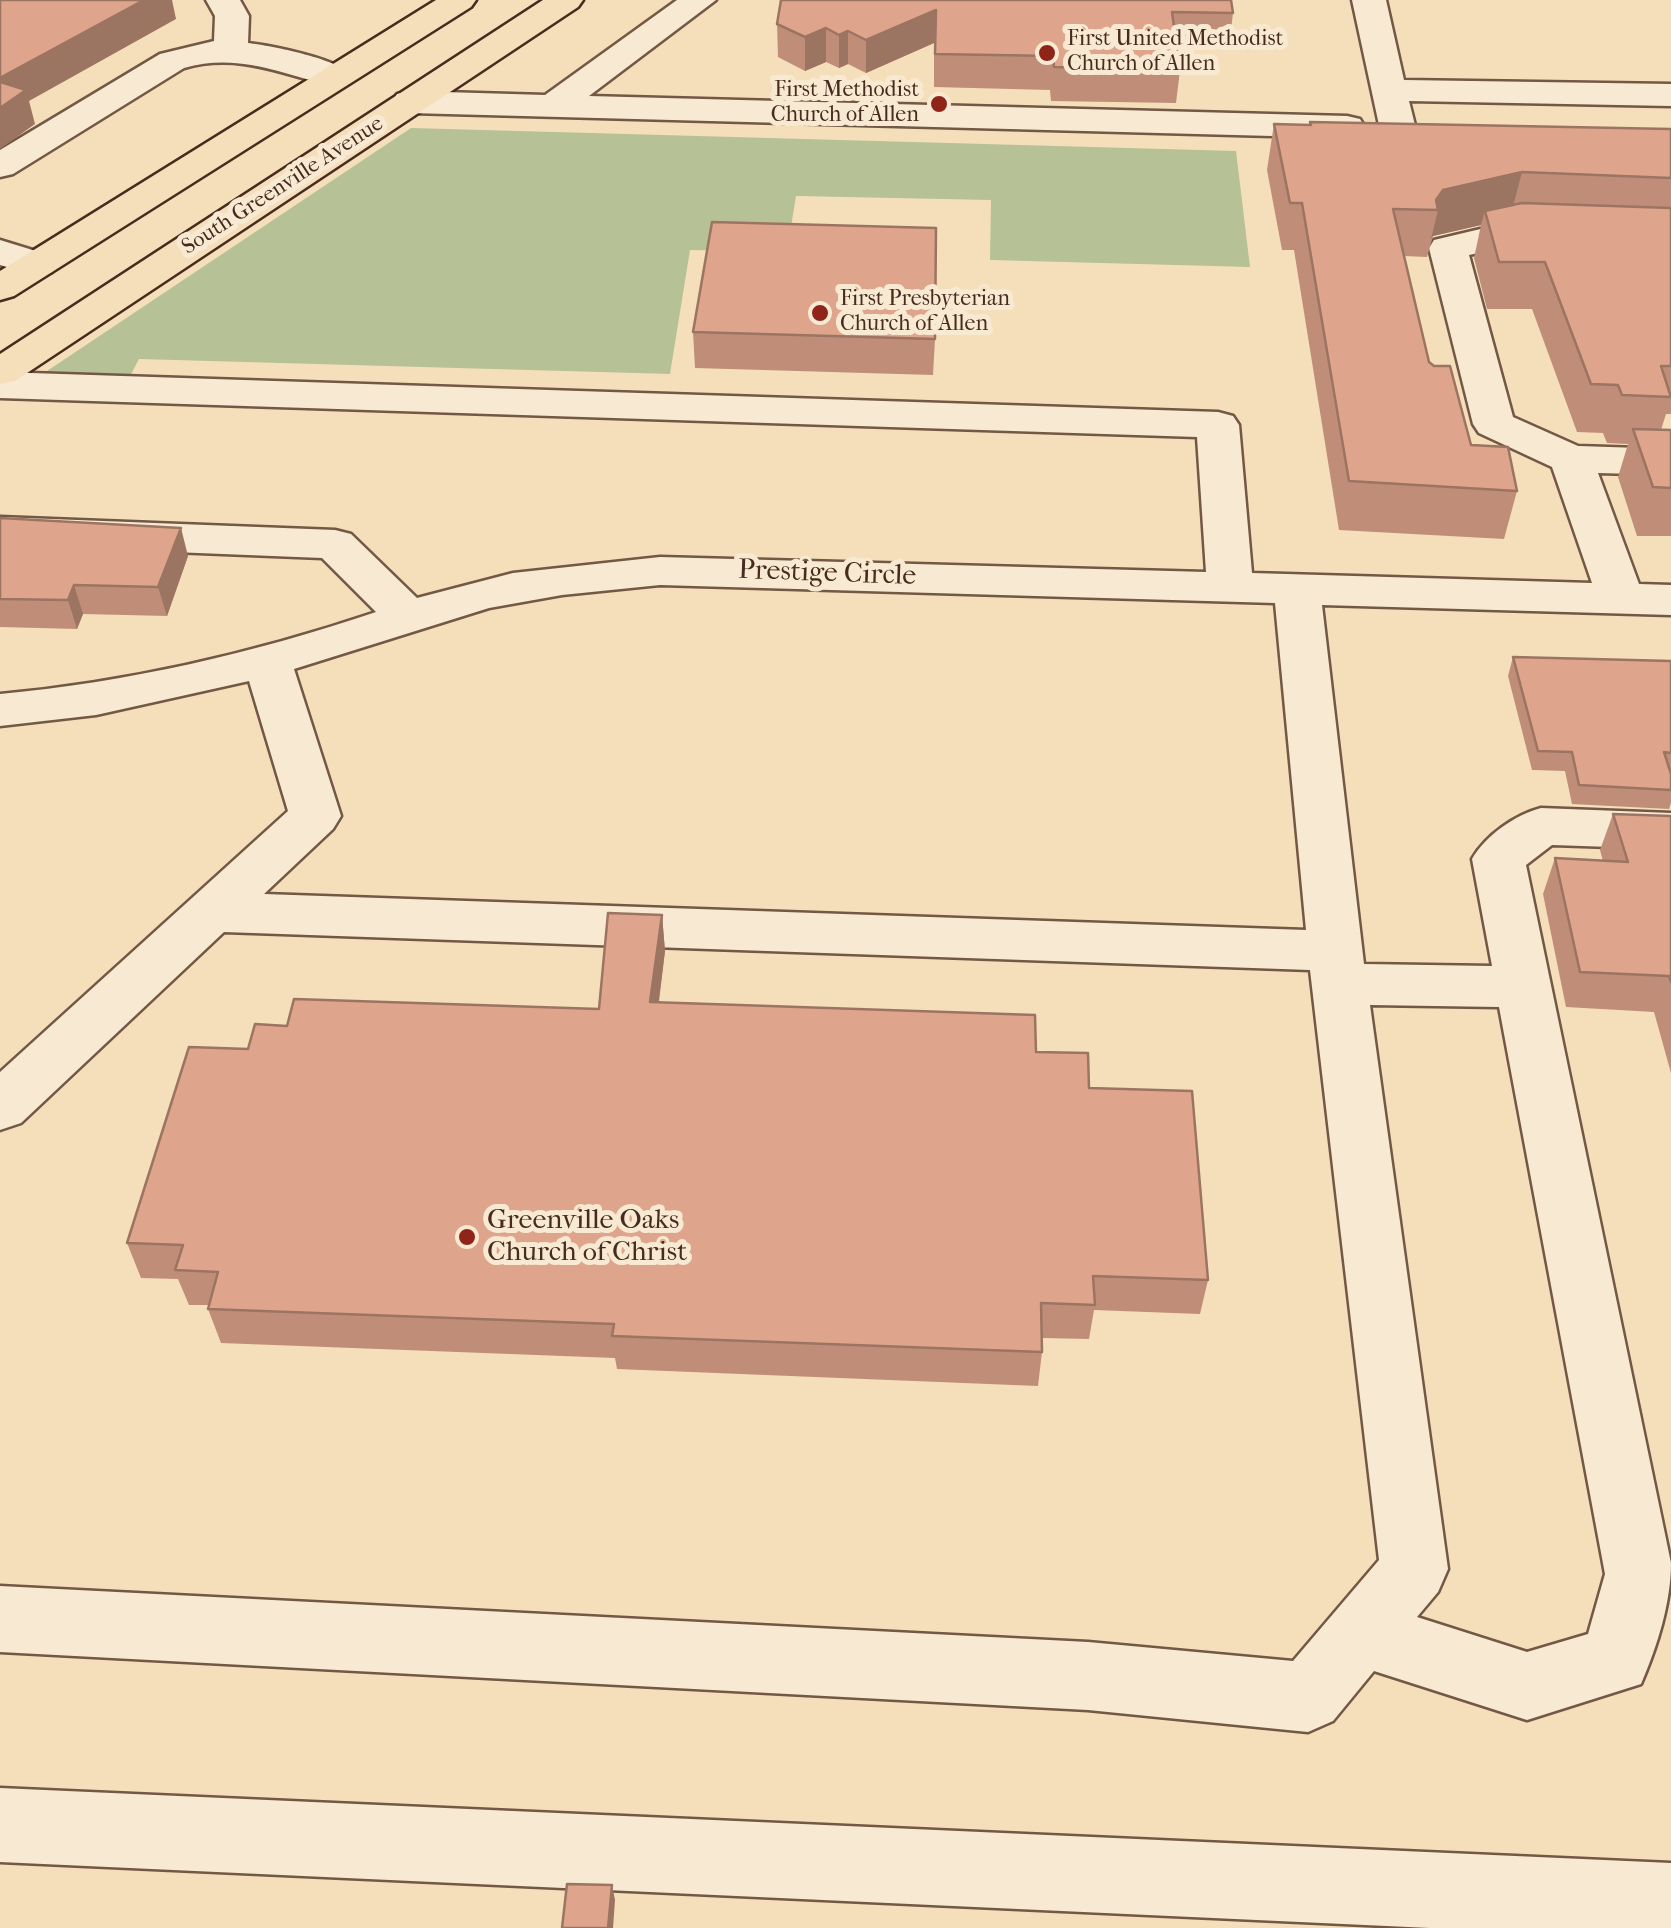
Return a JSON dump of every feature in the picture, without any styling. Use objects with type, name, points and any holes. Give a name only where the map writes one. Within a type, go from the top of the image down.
[{"type":"main road","points":[[0,288],[459,0]]},
{"type":"main road","name":"South Greenville Avenue","points":[[0,372],[566,0]]},
{"type":"main road","points":[[336,77],[410,102]]},
{"type":"street","points":[[222,0],[232,16],[231,50]]},
{"type":"street","points":[[553,106],[699,0]]},
{"type":"street","points":[[1368,0],[1398,128]]},
{"type":"street","points":[[0,166],[172,61],[194,52],[231,50],[289,61],[336,77]]},
{"type":"street","points":[[1389,90],[1671,96]]},
{"type":"street","points":[[410,102],[1437,130]]},
{"type":"street","points":[[1671,238],[1510,234],[1448,248],[1494,424],[1571,459],[1671,462]]},
{"type":"street","points":[[0,252],[38,264]]},
{"type":"street","points":[[0,384],[1218,426],[1230,586]]},
{"type":"street","points":[[1571,459],[1622,598]]},
{"type":"street","points":[[0,531],[335,544],[410,618]]},
{"type":"street","name":"Prestige Circle","points":[[0,710],[47,707],[191,679],[410,618],[464,599],[525,586],[660,571],[1671,600]]},
{"type":"street","points":[[0,1619],[1068,1675],[1308,1696],[1414,1569],[1337,968],[1297,588]]},
{"type":"street","points":[[0,1107],[315,816],[267,659]]},
{"type":"street","points":[[1361,1633],[1527,1686],[1616,1660],[1640,1574],[1498,859],[1541,826],[1671,831]]},
{"type":"street","points":[[212,912],[1337,968],[1522,987]]},
{"type":"street","points":[[0,1825],[1671,1901]]},
{"type":"green space","points":[[411,128],[1236,151],[1250,267],[990,260],[991,200],[796,196],[787,252],[690,250],[670,374],[139,359],[129,378],[38,377]]},
{"type":"building","points":[[0,0],[144,0],[0,78]]},
{"type":"building","points":[[781,0],[1231,0],[1233,13],[1172,12],[1180,70],[1054,67],[1053,56],[935,54],[936,10],[866,40],[848,31],[839,35],[826,28],[805,37],[777,24]]},
{"type":"building","points":[[0,82],[26,90],[0,108]]},
{"type":"building","points":[[1310,122],[1671,129],[1671,178],[1522,172],[1443,190],[1436,200],[1438,210],[1393,209],[1429,362],[1450,366],[1471,445],[1508,447],[1517,491],[1349,481],[1302,203],[1290,203],[1274,124],[1311,125]]},
{"type":"building","points":[[1522,203],[1671,208],[1671,366],[1661,366],[1671,397],[1622,395],[1618,385],[1591,384],[1545,262],[1499,262],[1485,211]]},
{"type":"building","name":"First Presbyterian Church of Allen","points":[[712,222],[936,228],[935,339],[693,332]]},
{"type":"building","points":[[1633,429],[1671,430],[1671,488],[1653,487]]},
{"type":"building","points":[[0,518],[181,528],[158,587],[74,585],[68,600],[0,599]]},
{"type":"building","points":[[1513,657],[1671,661],[1671,753],[1664,752],[1671,790],[1579,785],[1572,752],[1538,751]]},
{"type":"building","points":[[1613,814],[1671,816],[1671,982],[1669,976],[1580,972],[1555,858],[1628,862]]},
{"type":"building","name":"Greenville Oaks Church of Christ","points":[[608,913],[662,915],[650,1002],[1035,1015],[1036,1052],[1088,1053],[1089,1088],[1192,1091],[1208,1280],[1093,1276],[1095,1305],[1041,1303],[1042,1352],[612,1336],[614,1324],[208,1309],[218,1272],[175,1270],[183,1245],[127,1243],[189,1047],[248,1049],[255,1024],[287,1026],[294,999],[599,1009]]},
{"type":"building","points":[[567,1884],[612,1885],[608,1928],[562,1928]]},
{"type":"place","name":"First United Methodist Church of Allen","points":[[1047,53]]},
{"type":"place","name":"First Methodist Church of Allen","points":[[939,104]]},
{"type":"place","name":"First Presbyterian Church of Allen","points":[[820,313]]},
{"type":"place","name":"Greenville Oaks Church of Christ","points":[[467,1237]]}]
